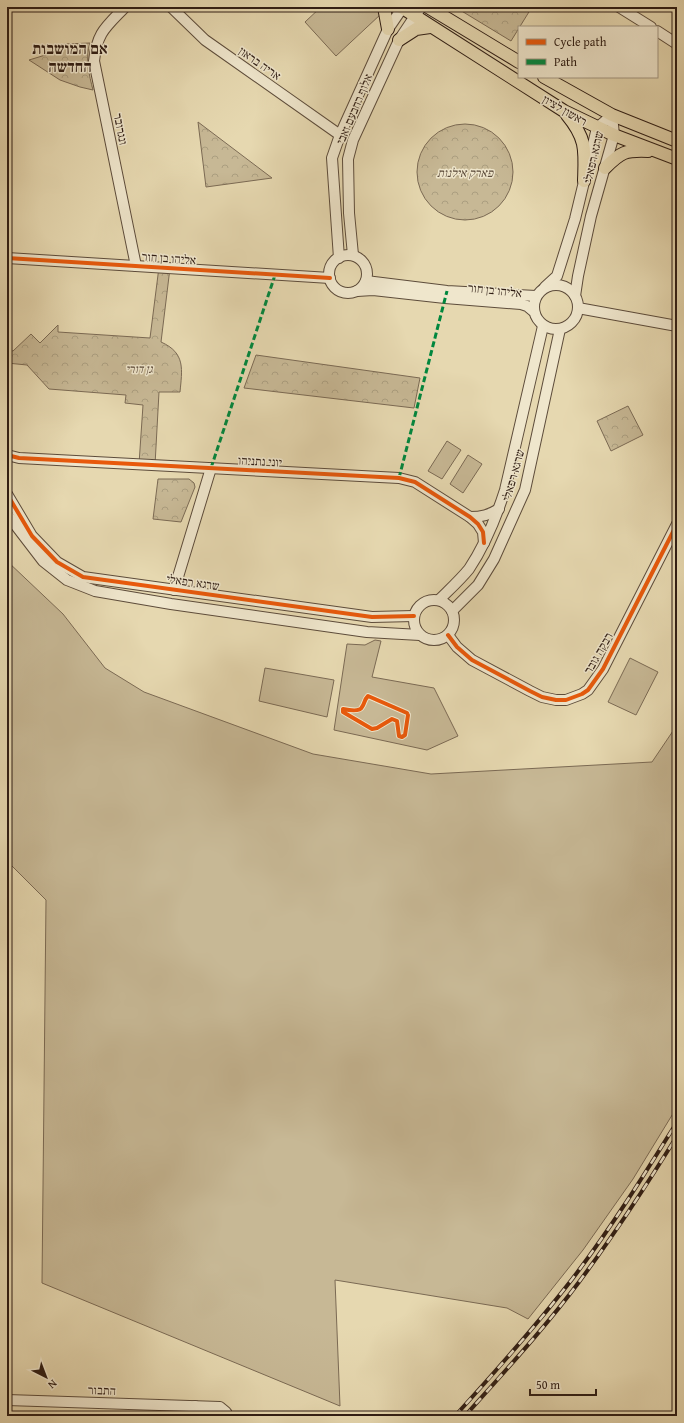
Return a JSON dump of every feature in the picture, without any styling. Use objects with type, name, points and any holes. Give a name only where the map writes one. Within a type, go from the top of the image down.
[{"type":"main road","points":[[384,7],[388,29]]},
{"type":"main road","name":"ראשון לציון","points":[[402,7],[418,12],[430,27],[564,111],[597,128],[677,159]]},
{"type":"main road","points":[[428,7],[518,61]]},
{"type":"main road","points":[[443,7],[446,19]]},
{"type":"main road","points":[[399,40],[416,29],[430,27]]},
{"type":"main road","name":"ראשון לציון","points":[[546,78],[612,115],[677,141]]},
{"type":"main road","points":[[564,111],[576,125],[585,149],[584,181]]},
{"type":"main road","points":[[605,168],[622,153],[633,150],[657,151]]},
{"type":"street","name":"ונגרובר","points":[[125,7],[100,34],[96,46],[94,61],[136,266]]},
{"type":"street","name":"אריה בראון","points":[[171,7],[205,40],[340,135]]},
{"type":"street","name":"אלוף רחבעם זאבי","points":[[339,258],[332,158],[340,135],[388,29],[402,7]]},
{"type":"street","points":[[619,7],[649,26]]},
{"type":"street","name":"אלוף רחבעם זאבי","points":[[353,256],[349,213],[348,160],[353,140],[399,40],[418,12]]},
{"type":"street","points":[[658,32],[677,44]]},
{"type":"street","name":"שרגא רפאלי","points":[[545,287],[557,276],[575,220],[597,128],[612,115]]},
{"type":"street","name":"שרגא רפאלי","points":[[575,296],[590,223],[614,135],[612,115]]},
{"type":"street","points":[[348,255],[353,256],[364,262],[367,268],[366,281],[364,285],[351,293],[340,291],[332,283],[330,278],[331,266],[339,258],[348,255]]},
{"type":"street","name":"אליהו בן חור","points":[[7,258],[330,278]]},
{"type":"street","name":"אליהו בן חור","points":[[366,281],[447,290],[536,296]]},
{"type":"street","points":[[559,284],[571,290],[575,296],[578,302],[578,308],[573,322],[560,329],[548,328],[538,322],[533,311],[533,303],[536,296],[545,287],[559,284]]},
{"type":"street","name":"אליהו בן חור","points":[[356,291],[373,290],[445,298],[522,304],[528,306],[533,311]]},
{"type":"street","points":[[578,308],[677,326]]},
{"type":"street","name":"שרגא רפאלי","points":[[439,600],[468,569],[484,543],[499,509],[505,490],[543,326]]},
{"type":"street","name":"שרגא רפאלי","points":[[452,611],[478,585],[494,559],[525,490],[560,329]]},
{"type":"street","name":"יוני נתניהו","points":[[7,456],[19,458],[400,478],[416,482],[470,517],[478,524],[483,532],[484,543]]},
{"type":"street","name":"יוני נתניהו","points":[[7,464],[19,458]]},
{"type":"street","points":[[174,590],[211,468]]},
{"type":"street","name":"שרגא רפאלי","points":[[7,494],[32,536],[57,562],[83,577],[372,617],[414,616]]},
{"type":"street","points":[[470,517],[481,518],[499,509]]},
{"type":"street","name":"שרגא רפאלי","points":[[7,514],[43,561],[68,580],[95,591],[171,604],[367,632],[420,635]]},
{"type":"street","name":"רבקה גובר","points":[[448,635],[472,660],[542,697],[556,700],[566,700],[577,697],[588,690],[603,669],[677,524]]},
{"type":"street","points":[[439,600],[444,602],[452,611],[454,624],[452,630],[443,639],[431,640],[420,635],[416,630],[414,616],[416,610],[426,601],[439,600]]},
{"type":"street","name":"התבור","points":[[7,1400],[220,1407],[226,1412],[225,1416]]},
{"type":"street","points":[[195,1406],[204,1416]]},
{"type":"green space","points":[[321,7],[374,7],[381,14],[336,56],[305,22]]},
{"type":"green space","points":[[455,7],[532,7],[520,26],[518,26],[518,30],[511,41]]},
{"type":"green space","points":[[90,43],[88,60],[93,90],[60,80],[29,60],[52,53],[65,44]]},
{"type":"green space","points":[[198,122],[272,178],[206,187]]},
{"type":"green space","name":"פארק אילנות","points":[[465,124],[483,127],[499,138],[510,154],[513,172],[510,190],[499,206],[483,217],[465,220],[447,217],[431,206],[420,190],[417,172],[420,154],[431,138],[447,127]]},
{"type":"green space","name":"גן דורי","points":[[159,267],[170,268],[161,342],[175,351],[179,357],[181,363],[181,376],[180,392],[159,392],[155,465],[139,464],[143,405],[125,403],[126,395],[49,389],[27,365],[7,363],[7,350],[13,351],[31,334],[40,343],[58,325],[58,332],[150,338]]},
{"type":"green space","points":[[256,355],[420,378],[414,408],[244,388]]},
{"type":"green space","points":[[628,406],[643,435],[611,451],[597,421]]},
{"type":"green space","points":[[447,441],[461,450],[442,479],[428,471]]},
{"type":"green space","points":[[468,455],[482,464],[463,493],[450,484]]},
{"type":"green space","points":[[158,479],[189,479],[194,483],[195,487],[181,522],[153,519]]},
{"type":"green space","points":[[7,561],[63,614],[105,668],[144,692],[313,754],[431,774],[652,762],[677,725],[677,1107],[633,1179],[583,1250],[528,1319],[507,1308],[335,1280],[340,1406],[42,1283],[46,900],[8,862],[7,863]]},
{"type":"green space","points":[[375,640],[381,641],[372,677],[434,688],[458,736],[427,750],[334,730],[347,644],[365,645]]},
{"type":"green space","points":[[630,658],[658,672],[636,715],[608,702]]},
{"type":"green space","points":[[265,668],[334,680],[327,717],[259,701]]},
{"type":"railway","points":[[455,1416],[516,1348],[573,1278],[614,1221],[677,1122]]},
{"type":"railway","points":[[465,1416],[538,1333],[579,1282],[630,1210],[677,1136]]},
{"type":"marked path","points":[[211,468],[275,275]]},
{"type":"marked path","points":[[399,478],[447,291]]},
{"type":"cycle path","points":[[7,258],[330,278]]},
{"type":"cycle path","points":[[7,455],[19,458],[399,478],[415,482],[470,517],[478,524],[483,532],[484,543]]},
{"type":"cycle path","points":[[7,494],[32,536],[57,562],[83,577],[372,617],[414,616]]},
{"type":"cycle path","points":[[448,635],[457,647],[472,660],[542,697],[556,700],[566,700],[582,694],[588,690],[603,669],[677,524]]},
{"type":"cycle path","points":[[407,713],[368,696],[361,709],[343,709],[343,712],[372,729],[377,728],[392,719],[397,721],[399,736],[402,737],[405,735],[408,715]]},
{"type":"district","name":"אם המושבות החדשה","points":[[70,57]]}]
